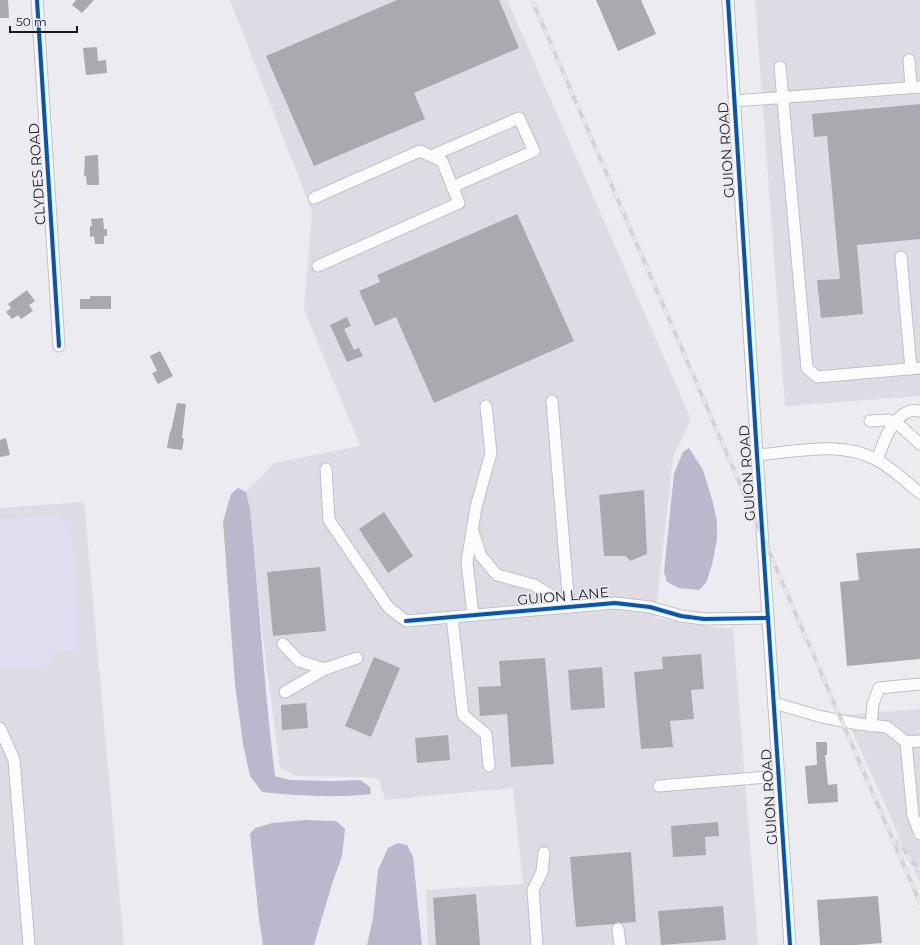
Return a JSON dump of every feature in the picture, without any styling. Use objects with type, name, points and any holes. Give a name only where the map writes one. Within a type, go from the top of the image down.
[{"type":"street","name":"CLYDES ROAD","points":[[37,0],[59,346]]},
{"type":"street","name":"GUION ROAD","points":[[728,0],[790,945]]},
{"type":"street","points":[[734,101],[916,87],[909,60]]},
{"type":"street","points":[[780,68],[807,368],[817,378],[915,368],[901,257]]},
{"type":"street","points":[[431,156],[519,118],[534,151],[452,187]]},
{"type":"street","points":[[314,198],[420,151],[442,161],[459,203],[318,266]]},
{"type":"street","points":[[552,401],[569,607]]},
{"type":"street","points":[[473,615],[466,562],[476,507],[491,454],[486,406]]},
{"type":"street","points":[[877,460],[889,431],[896,422],[911,410],[920,411]]},
{"type":"street","points":[[870,422],[888,420],[896,422],[920,444]]},
{"type":"street","points":[[757,455],[831,448],[854,451],[865,454],[877,460],[891,469],[920,493]]},
{"type":"street","name":"GUION LANE","points":[[326,469],[329,520],[388,608],[406,621],[616,603],[650,607],[681,616],[704,619],[768,618]]},
{"type":"street","points":[[472,531],[481,556],[496,575],[534,586],[569,607]]},
{"type":"street","points":[[452,617],[463,715],[486,734],[490,766]]},
{"type":"street","points":[[283,644],[299,661],[325,669]]},
{"type":"street","points":[[285,692],[325,669],[358,658]]},
{"type":"street","points":[[871,726],[873,704],[879,688],[920,684]]},
{"type":"street","points":[[774,703],[822,717],[871,726],[887,727],[906,742],[920,741]]},
{"type":"street","points":[[0,728],[14,760],[29,945]]},
{"type":"street","points":[[906,742],[913,816],[920,834]]},
{"type":"street","points":[[659,786],[779,776]]},
{"type":"street","points":[[537,945],[533,890],[542,872],[544,853]]},
{"type":"street","points":[[618,929],[620,945]]},
{"type":"shaded area","points":[[230,0],[507,0],[691,419],[673,457],[655,618],[727,629],[733,627],[758,945],[428,945],[426,890],[523,884],[513,788],[385,800],[379,779],[365,777],[297,776],[280,768],[263,639],[250,509],[246,492],[274,463],[360,446],[304,309],[312,212]]},
{"type":"shaded area","points":[[755,0],[920,0],[920,396],[785,406]]},
{"type":"shaded area","points":[[689,448],[703,470],[717,522],[717,539],[712,565],[706,583],[699,590],[679,588],[667,582],[664,572],[674,474],[683,452]]},
{"type":"shaded area","points":[[238,488],[246,492],[250,509],[275,776],[289,780],[360,780],[370,787],[371,794],[316,796],[262,792],[250,776],[243,744],[235,684],[223,522],[231,494]]},
{"type":"shaded area","points":[[84,502],[124,945],[0,945],[0,508]]},
{"type":"shaded area","points":[[58,515],[71,527],[79,650],[56,652],[49,663],[35,669],[0,668],[0,519]]},
{"type":"shaded area","points":[[920,709],[920,883],[845,715]]},
{"type":"shaded area","points":[[305,820],[336,821],[345,829],[342,856],[314,945],[263,945],[250,834],[255,828],[272,823]]},
{"type":"shaded area","points":[[398,843],[407,845],[413,857],[422,945],[367,945],[373,918],[378,870],[388,848]]},
{"type":"building","points":[[0,0],[8,0],[9,18],[0,18]]},
{"type":"building","points":[[76,0],[94,0],[82,13],[72,5]]},
{"type":"building","points":[[397,0],[499,0],[519,48],[414,93],[425,119],[314,166],[266,56]]},
{"type":"building","points":[[596,0],[641,0],[656,34],[618,51]]},
{"type":"building","points":[[97,47],[98,61],[106,60],[107,73],[86,75],[83,48]]},
{"type":"building","points":[[920,104],[920,239],[857,245],[863,314],[821,318],[817,280],[840,279],[827,136],[814,137],[812,114]]},
{"type":"building","points":[[98,155],[99,185],[87,185],[86,176],[84,176],[85,156]]},
{"type":"building","points":[[517,214],[574,341],[434,403],[396,317],[375,326],[359,291],[380,282],[377,275]]},
{"type":"building","points":[[103,218],[104,229],[107,229],[107,236],[104,236],[104,244],[95,244],[94,236],[90,237],[90,226],[92,226],[91,219]]},
{"type":"building","points":[[27,290],[35,301],[29,305],[33,311],[21,319],[18,315],[12,319],[6,312],[11,308],[8,304]]},
{"type":"building","points":[[90,296],[111,296],[111,309],[80,309],[80,299],[90,299]]},
{"type":"building","points":[[347,317],[351,326],[344,329],[354,350],[359,348],[363,356],[347,362],[330,325]]},
{"type":"building","points":[[160,351],[173,376],[158,384],[152,373],[157,371],[150,356]]},
{"type":"building","points":[[177,403],[186,404],[182,450],[167,448]]},
{"type":"building","points":[[6,438],[10,455],[0,457],[0,440]]},
{"type":"building","points":[[644,490],[647,554],[630,561],[626,556],[604,556],[599,495]]},
{"type":"building","points":[[384,512],[413,556],[388,573],[359,529]]},
{"type":"building","points":[[920,548],[920,659],[847,666],[840,582],[859,580],[856,553]]},
{"type":"building","points":[[320,567],[326,631],[273,636],[267,572]]},
{"type":"building","points":[[701,654],[704,689],[691,690],[694,719],[670,721],[673,747],[641,749],[634,672],[663,669],[662,657]]},
{"type":"building","points":[[374,657],[400,668],[371,737],[345,726]]},
{"type":"building","points":[[545,658],[554,764],[511,767],[507,714],[480,716],[478,687],[501,686],[499,661]]},
{"type":"building","points":[[602,667],[605,708],[571,710],[568,670]]},
{"type":"building","points":[[306,703],[308,728],[282,730],[281,705]]},
{"type":"building","points":[[448,735],[450,760],[417,763],[415,738]]},
{"type":"building","points":[[816,742],[827,742],[827,755],[825,755],[828,785],[837,784],[838,802],[808,804],[805,766],[817,765]]},
{"type":"building","points":[[718,822],[719,836],[705,837],[706,855],[673,857],[671,826]]},
{"type":"building","points":[[631,852],[636,922],[618,922],[614,924],[576,927],[570,857]]},
{"type":"building","points":[[476,894],[480,945],[436,945],[433,898]]},
{"type":"building","points":[[878,896],[882,943],[820,945],[817,900]]},
{"type":"building","points":[[723,906],[726,940],[661,945],[658,911]]},
{"type":"railway","points":[[532,0],[920,903]]},
{"type":"railway","points":[[898,841],[913,863],[920,870]]},
{"type":"cycle path","points":[[37,0],[59,346]]},
{"type":"cycle path","points":[[728,0],[790,945]]},
{"type":"cycle path","points":[[406,621],[615,603],[650,607],[681,616],[704,619],[768,618]]}]
